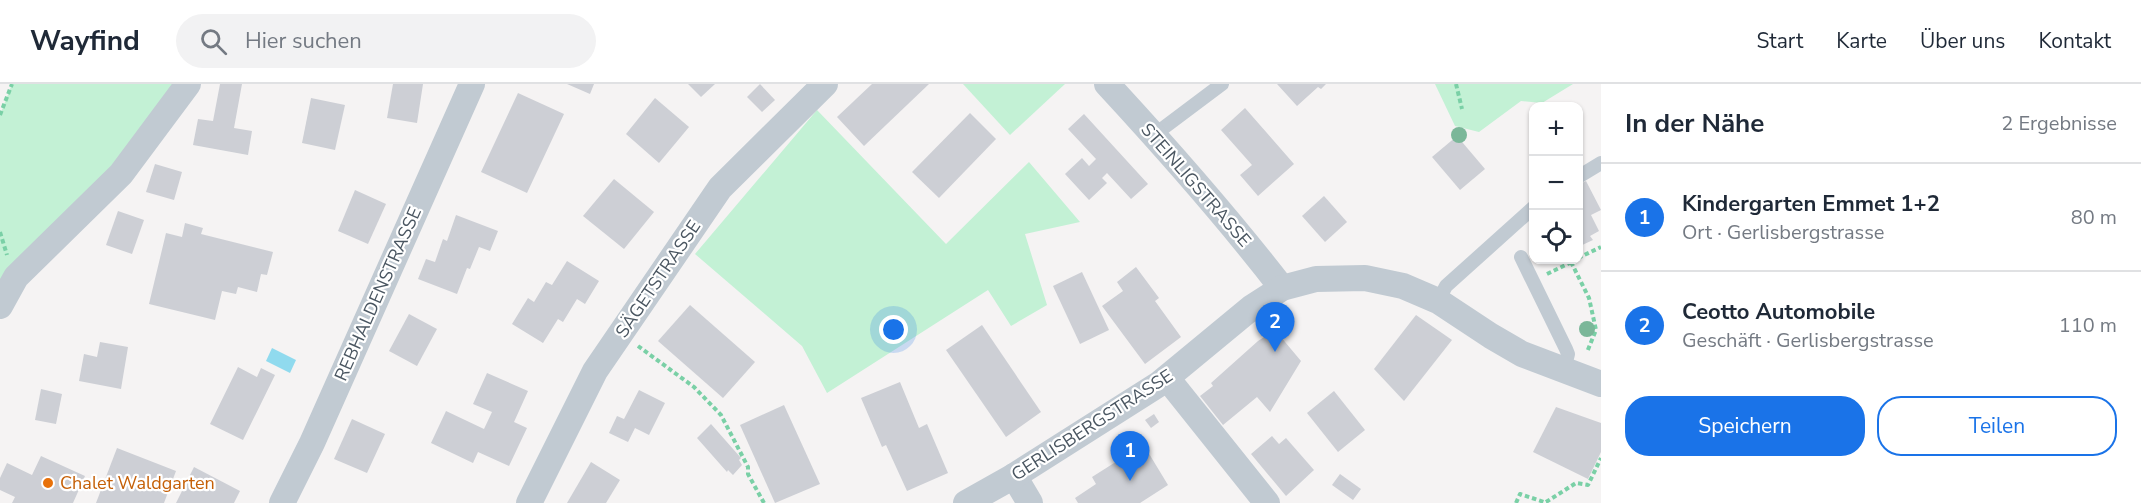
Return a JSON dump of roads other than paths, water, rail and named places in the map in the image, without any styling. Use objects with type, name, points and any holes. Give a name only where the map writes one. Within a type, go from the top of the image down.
[{"type":"street","points":[[0,306],[16,277],[121,174],[188,84]]},
{"type":"street","name":"REBHALDENSTRASSE","points":[[282,503],[312,443],[472,84]]},
{"type":"street","name":"SÄGETSTRASSE","points":[[529,503],[595,371],[720,188],[825,84]]},
{"type":"street","name":"STEINLIGSTRASSE","points":[[1107,84],[1154,135],[1282,288]]},
{"type":"street","name":"GERLISBERGSTRASSE","points":[[966,503],[1014,476],[1167,378],[1251,308],[1282,288],[1316,279],[1365,278],[1404,286],[1438,301],[1522,354],[1574,366],[1601,384]]},
{"type":"street","points":[[1167,378],[1267,503]]},
{"type":"street","points":[[1014,476],[1030,503]]},
{"type":"lane","points":[[1154,135],[1222,84]]},
{"type":"lane","points":[[1583,174],[1601,163]]},
{"type":"lane","points":[[1438,301],[1446,286],[1530,210]]},
{"type":"lane","points":[[1521,257],[1574,366]]},
{"type":"water","points":[[272,348],[296,360],[290,373],[266,361]]},
{"type":"place","name":"Ceotto Automobile","points":[[1275,352]]},
{"type":"place","name":"Kindergarten Emmet 1+2","points":[[1130,481]]},
{"type":"place","name":"Chalet Waldgarten","points":[[48,483]]}]
